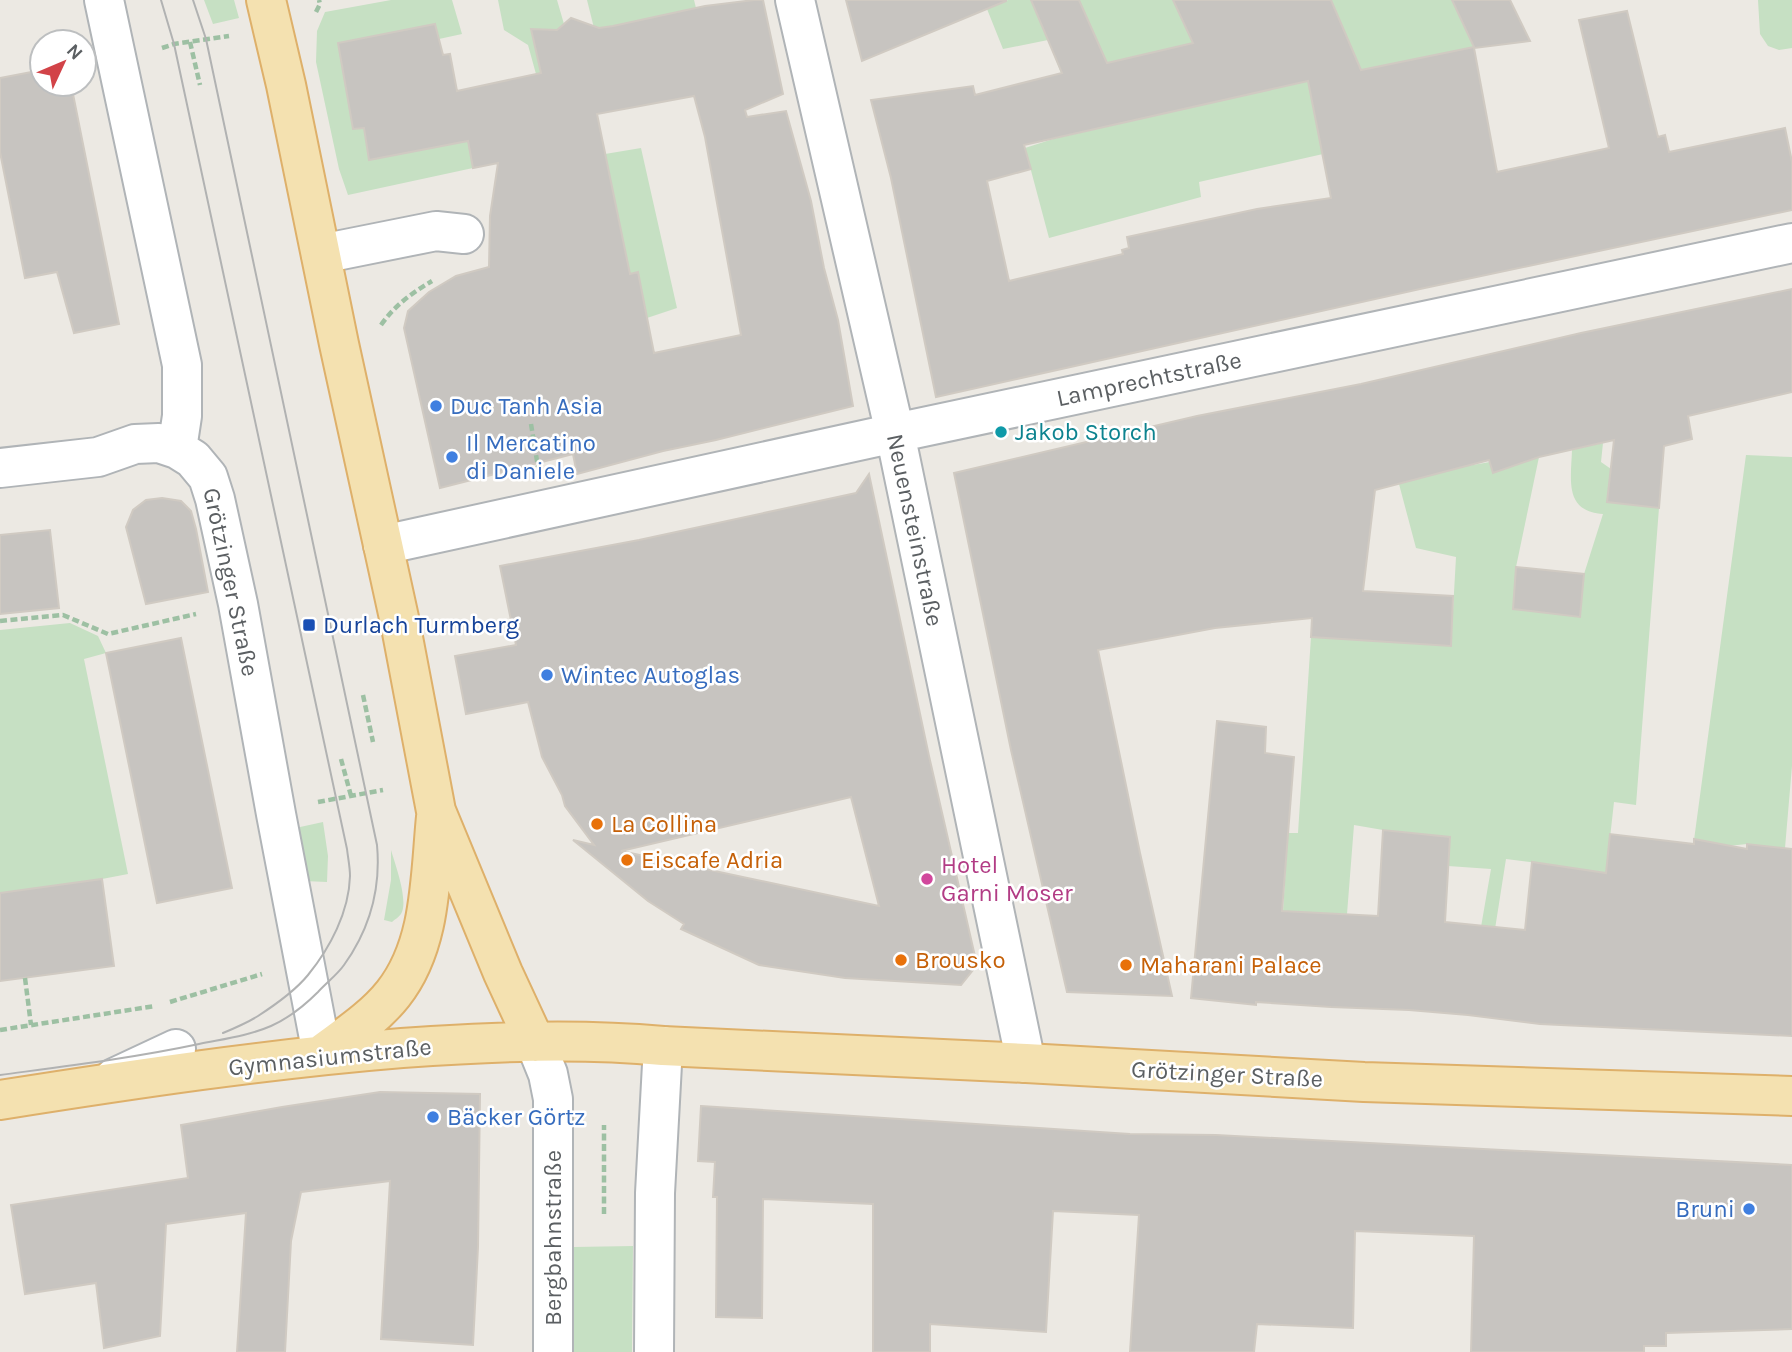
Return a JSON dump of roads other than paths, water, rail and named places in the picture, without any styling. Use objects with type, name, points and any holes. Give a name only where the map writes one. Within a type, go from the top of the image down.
[{"type":"main road","points":[[269,15],[383,545],[436,811],[503,973],[535,1042]]},
{"type":"main road","points":[[322,1054],[367,1020],[391,996],[411,965],[423,933],[436,811]]},
{"type":"main road","name":"Gymnasiumstraße","points":[[0,1100],[322,1054],[465,1043],[623,1042],[663,1046]]},
{"type":"main road","name":"Grötzinger Straße","points":[[663,1046],[1364,1082],[1792,1096]]},
{"type":"street","points":[[0,468],[98,457],[135,444],[159,443],[177,449],[182,416],[183,365],[103,0]]},
{"type":"street","name":"Neuensteinstraße","points":[[795,0],[895,433],[1026,1063]]},
{"type":"street","points":[[321,254],[436,231],[464,234]]},
{"type":"street","name":"Lamprechtstraße","points":[[383,545],[895,433],[1792,243]]},
{"type":"street","name":"Grötzinger Straße","points":[[177,449],[193,459],[208,477],[215,499],[238,604],[322,1054]]},
{"type":"street","name":"Bergbahnstraße","points":[[535,1042],[548,1074],[553,1099],[553,1352]]},
{"type":"street","points":[[654,1352],[656,1193],[663,1046]]},
{"type":"street","points":[[102,1084],[176,1049]]},
{"type":"tram line","points":[[161,0],[174,44],[350,873],[346,903],[337,929],[308,975],[271,1007],[250,1021],[223,1033]]},
{"type":"tram line","points":[[0,1075],[174,1049],[244,1035],[278,1023],[307,1002],[344,965],[360,938],[375,893],[377,845],[206,39],[193,0]]},
{"type":"place","name":"Duc Tanh Asia","points":[[436,406]]},
{"type":"place","name":"Jakob Storch","points":[[1001,432]]},
{"type":"place","name":"Il Mercatino di Daniele","points":[[452,457]]},
{"type":"place","name":"Durlach Turmberg","points":[[309,625]]},
{"type":"place","name":"Wintec Autoglas","points":[[547,675]]},
{"type":"place","name":"La Collina","points":[[597,824]]},
{"type":"place","name":"Eiscafe Adria","points":[[627,860]]},
{"type":"place","name":"Hotel Garni Moser","points":[[927,879]]},
{"type":"place","name":"Brousko","points":[[901,960]]},
{"type":"place","name":"Maharani Palace","points":[[1126,965]]},
{"type":"place","name":"Bäcker Görtz","points":[[433,1117]]},
{"type":"place","name":"Bruni","points":[[1749,1209]]}]
